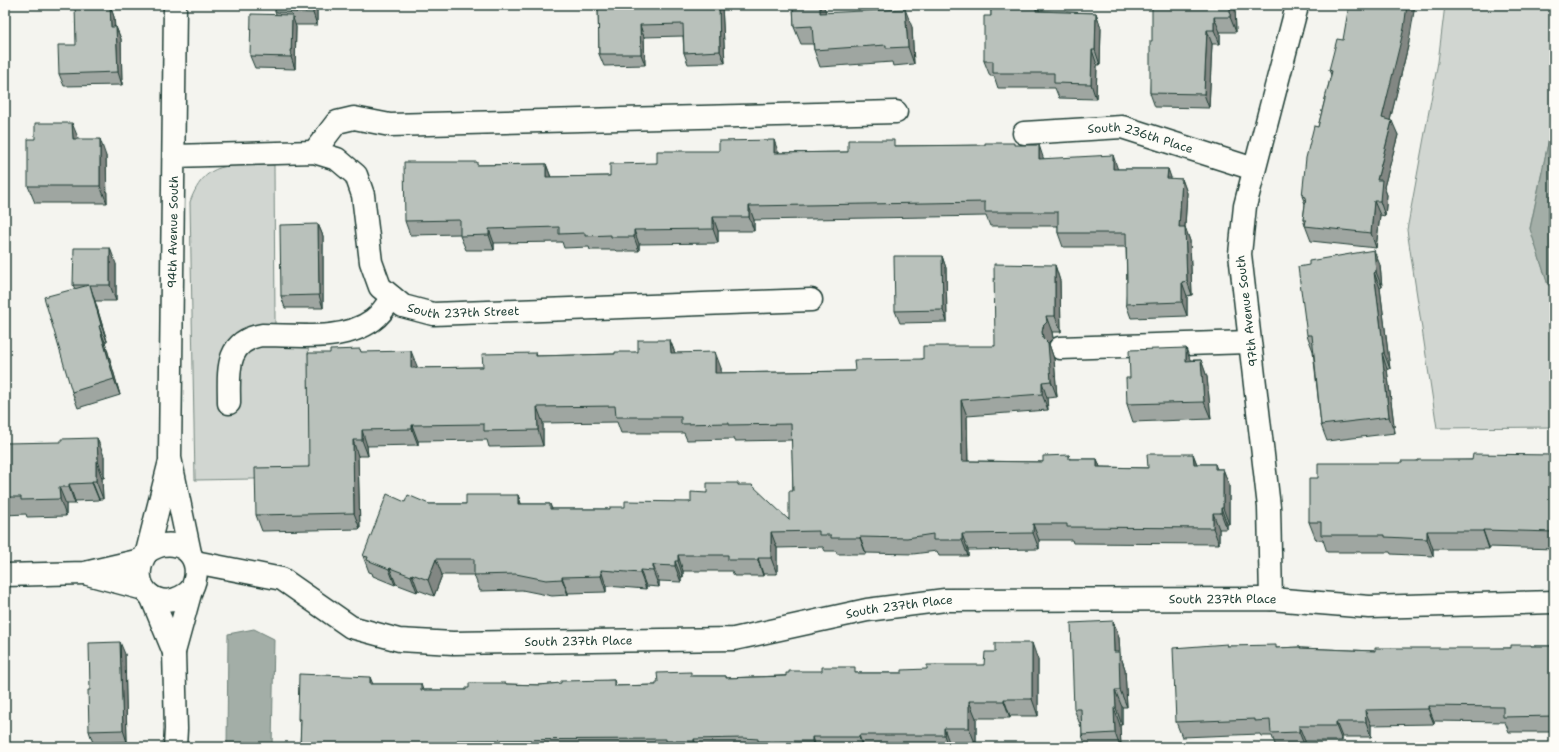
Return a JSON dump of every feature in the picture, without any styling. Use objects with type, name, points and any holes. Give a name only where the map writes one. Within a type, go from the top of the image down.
[{"type":"street","name":"94th Avenue South","points":[[175,5],[170,458],[193,572],[174,652],[175,747]]},
{"type":"street","name":"97th Avenue South","points":[[1271,599],[1269,507],[1240,254],[1245,206],[1296,5]]},
{"type":"street","points":[[314,152],[337,122],[354,118],[390,125],[896,112]]},
{"type":"street","name":"South 236th Place","points":[[1024,133],[1122,127],[1254,169]]},
{"type":"street","name":"South 237th Street","points":[[174,156],[314,152],[336,159],[356,175],[363,195],[371,262],[380,287],[403,306],[433,314],[811,300]]},
{"type":"street","points":[[229,403],[229,365],[232,355],[246,340],[262,335],[345,334],[360,328],[373,320],[384,309],[392,297]]},
{"type":"street","points":[[1060,348],[1249,342]]},
{"type":"street","name":"94th Avenue South","points":[[170,458],[139,575],[174,652]]},
{"type":"street","points":[[5,575],[85,574],[144,556],[155,546],[164,544],[174,544],[182,547],[193,572],[184,597],[174,601],[162,600],[147,592],[85,574]]},
{"type":"street","name":"South 237th Place","points":[[193,572],[264,575],[282,579],[351,627],[399,640],[454,643],[734,639],[867,610],[945,600],[1271,599],[1369,607],[1554,602]]},
{"type":"shaded area","points":[[1445,5],[1554,5],[1554,115],[1530,228],[1548,285],[1554,284],[1554,427],[1437,428],[1407,230],[1438,62]]},
{"type":"shaded area","points":[[1554,115],[1554,284],[1548,285],[1530,229]]},
{"type":"shaded area","points":[[234,165],[274,165],[275,324],[308,324],[310,478],[195,480],[190,202],[204,177],[213,171]]},
{"type":"shaded area","points":[[254,629],[274,639],[272,747],[227,747],[228,634]]},
{"type":"building","points":[[110,5],[111,27],[116,27],[118,72],[59,74],[58,45],[76,45],[75,6]]},
{"type":"building","points":[[276,5],[313,5],[313,13],[275,12]]},
{"type":"building","points":[[598,5],[719,5],[720,51],[684,53],[683,24],[640,25],[641,54],[599,54]]},
{"type":"building","points":[[793,5],[820,5],[820,13],[905,9],[908,47],[886,48],[886,45],[814,50],[812,26],[794,27]]},
{"type":"building","points":[[991,5],[1036,5],[1036,11],[1096,13],[1095,50],[1092,50],[1091,84],[1054,83],[1054,73],[993,73],[993,61],[984,61],[984,16],[991,16]]},
{"type":"building","points":[[1152,5],[1230,5],[1230,17],[1214,17],[1214,30],[1207,30],[1204,94],[1150,93]]},
{"type":"building","points":[[1349,5],[1407,5],[1404,28],[1382,118],[1392,121],[1377,180],[1382,180],[1380,201],[1374,201],[1371,233],[1305,226],[1306,220],[1303,220],[1306,197],[1302,196],[1306,158],[1314,126],[1318,127],[1332,71],[1329,70],[1337,39],[1343,40]]},
{"type":"building","points":[[251,14],[292,15],[291,57],[250,56]]},
{"type":"building","points":[[35,123],[72,123],[73,139],[100,139],[100,186],[28,186],[28,139],[35,139]]},
{"type":"building","points":[[774,140],[774,153],[848,152],[848,140],[894,140],[894,146],[985,145],[985,143],[1014,143],[1014,145],[1039,145],[1039,159],[1113,155],[1113,169],[1168,169],[1167,178],[1182,179],[1179,227],[1185,227],[1187,281],[1182,282],[1182,302],[1126,304],[1126,233],[1058,233],[1058,212],[985,212],[985,202],[749,206],[749,217],[713,217],[713,229],[634,230],[634,237],[611,237],[611,235],[585,236],[585,233],[559,234],[559,227],[489,229],[489,235],[460,236],[460,220],[405,221],[404,162],[477,162],[477,165],[546,164],[546,177],[610,176],[610,164],[657,163],[657,151],[719,151],[719,141]]},
{"type":"building","points":[[318,224],[319,295],[281,296],[280,225]]},
{"type":"building","points":[[74,248],[110,248],[110,285],[90,285],[101,325],[99,326],[114,379],[72,392],[44,297],[89,285],[73,285]]},
{"type":"building","points":[[1374,250],[1376,272],[1374,272],[1384,353],[1382,353],[1389,417],[1321,425],[1312,335],[1307,335],[1298,267],[1309,265],[1309,261]]},
{"type":"building","points":[[894,256],[942,256],[943,310],[895,311]]},
{"type":"building","points":[[994,264],[1055,265],[1055,316],[1046,316],[1047,322],[1043,326],[1042,332],[1043,338],[1048,343],[1051,381],[1042,382],[1042,394],[961,400],[962,461],[1043,462],[1043,456],[1069,455],[1069,459],[1097,459],[1097,467],[1148,468],[1147,454],[1193,454],[1194,464],[1215,464],[1215,469],[1223,469],[1223,508],[1221,508],[1221,513],[1213,513],[1213,528],[1067,527],[1067,524],[1033,524],[1033,533],[962,534],[962,540],[933,540],[933,534],[907,538],[831,538],[831,535],[819,535],[819,531],[771,532],[771,558],[758,558],[758,560],[728,560],[728,555],[678,555],[678,561],[675,561],[675,566],[653,565],[653,571],[640,570],[640,573],[601,570],[601,576],[562,577],[562,579],[546,580],[516,574],[474,575],[474,559],[436,559],[428,580],[412,574],[411,576],[390,568],[389,569],[367,560],[368,557],[363,556],[387,494],[405,502],[408,495],[429,504],[466,504],[466,495],[518,495],[518,504],[550,504],[550,509],[610,509],[610,507],[625,507],[625,501],[691,502],[691,492],[707,493],[707,483],[738,483],[738,485],[752,485],[789,520],[789,491],[793,491],[791,424],[681,424],[681,417],[616,417],[615,406],[537,407],[538,430],[484,431],[484,424],[412,425],[412,429],[362,430],[362,440],[353,440],[354,513],[256,515],[255,468],[309,467],[308,353],[330,353],[330,350],[360,349],[361,352],[411,351],[411,368],[483,367],[482,354],[536,353],[536,356],[615,354],[615,352],[638,352],[638,340],[670,340],[671,353],[715,352],[715,373],[855,371],[854,360],[923,359],[923,346],[995,346]]},
{"type":"building","points":[[1186,348],[1186,361],[1201,360],[1204,402],[1127,404],[1126,378],[1130,378],[1129,350]]},
{"type":"building","points":[[97,438],[98,461],[96,461],[96,481],[92,481],[92,483],[69,484],[69,487],[59,487],[60,499],[21,500],[21,497],[5,497],[5,443],[61,442],[61,439]]},
{"type":"building","points":[[1473,454],[1554,455],[1554,532],[1483,530],[1427,531],[1427,539],[1385,537],[1385,535],[1321,535],[1321,522],[1309,522],[1309,478],[1318,478],[1318,463],[1401,463],[1401,461],[1418,460],[1472,460]]},
{"type":"building","points":[[1113,621],[1114,652],[1119,652],[1120,690],[1115,690],[1115,733],[1082,735],[1081,709],[1074,709],[1071,623]]},
{"type":"building","points":[[120,642],[123,730],[89,731],[89,643]]},
{"type":"building","points":[[995,643],[1032,643],[1032,699],[969,701],[969,728],[944,728],[944,735],[859,735],[859,737],[812,737],[812,741],[758,741],[758,739],[743,738],[694,739],[694,741],[666,741],[666,739],[457,740],[457,746],[428,745],[428,747],[402,747],[354,744],[354,747],[300,746],[301,719],[298,719],[299,674],[370,677],[370,684],[421,684],[421,690],[466,690],[466,688],[469,688],[469,683],[539,685],[561,683],[561,681],[614,680],[614,686],[656,685],[656,682],[658,682],[657,673],[691,672],[691,676],[726,676],[726,678],[786,676],[786,673],[789,673],[789,671],[822,671],[822,667],[855,667],[855,673],[902,673],[902,670],[927,669],[927,665],[984,665],[985,652],[995,652]]},
{"type":"building","points":[[1227,644],[1227,646],[1276,645],[1276,648],[1300,647],[1375,651],[1375,648],[1511,648],[1511,645],[1554,646],[1554,716],[1503,717],[1503,707],[1428,706],[1428,709],[1365,710],[1366,722],[1336,722],[1336,726],[1299,726],[1299,732],[1271,733],[1270,720],[1255,721],[1255,719],[1176,722],[1173,648]]}]
